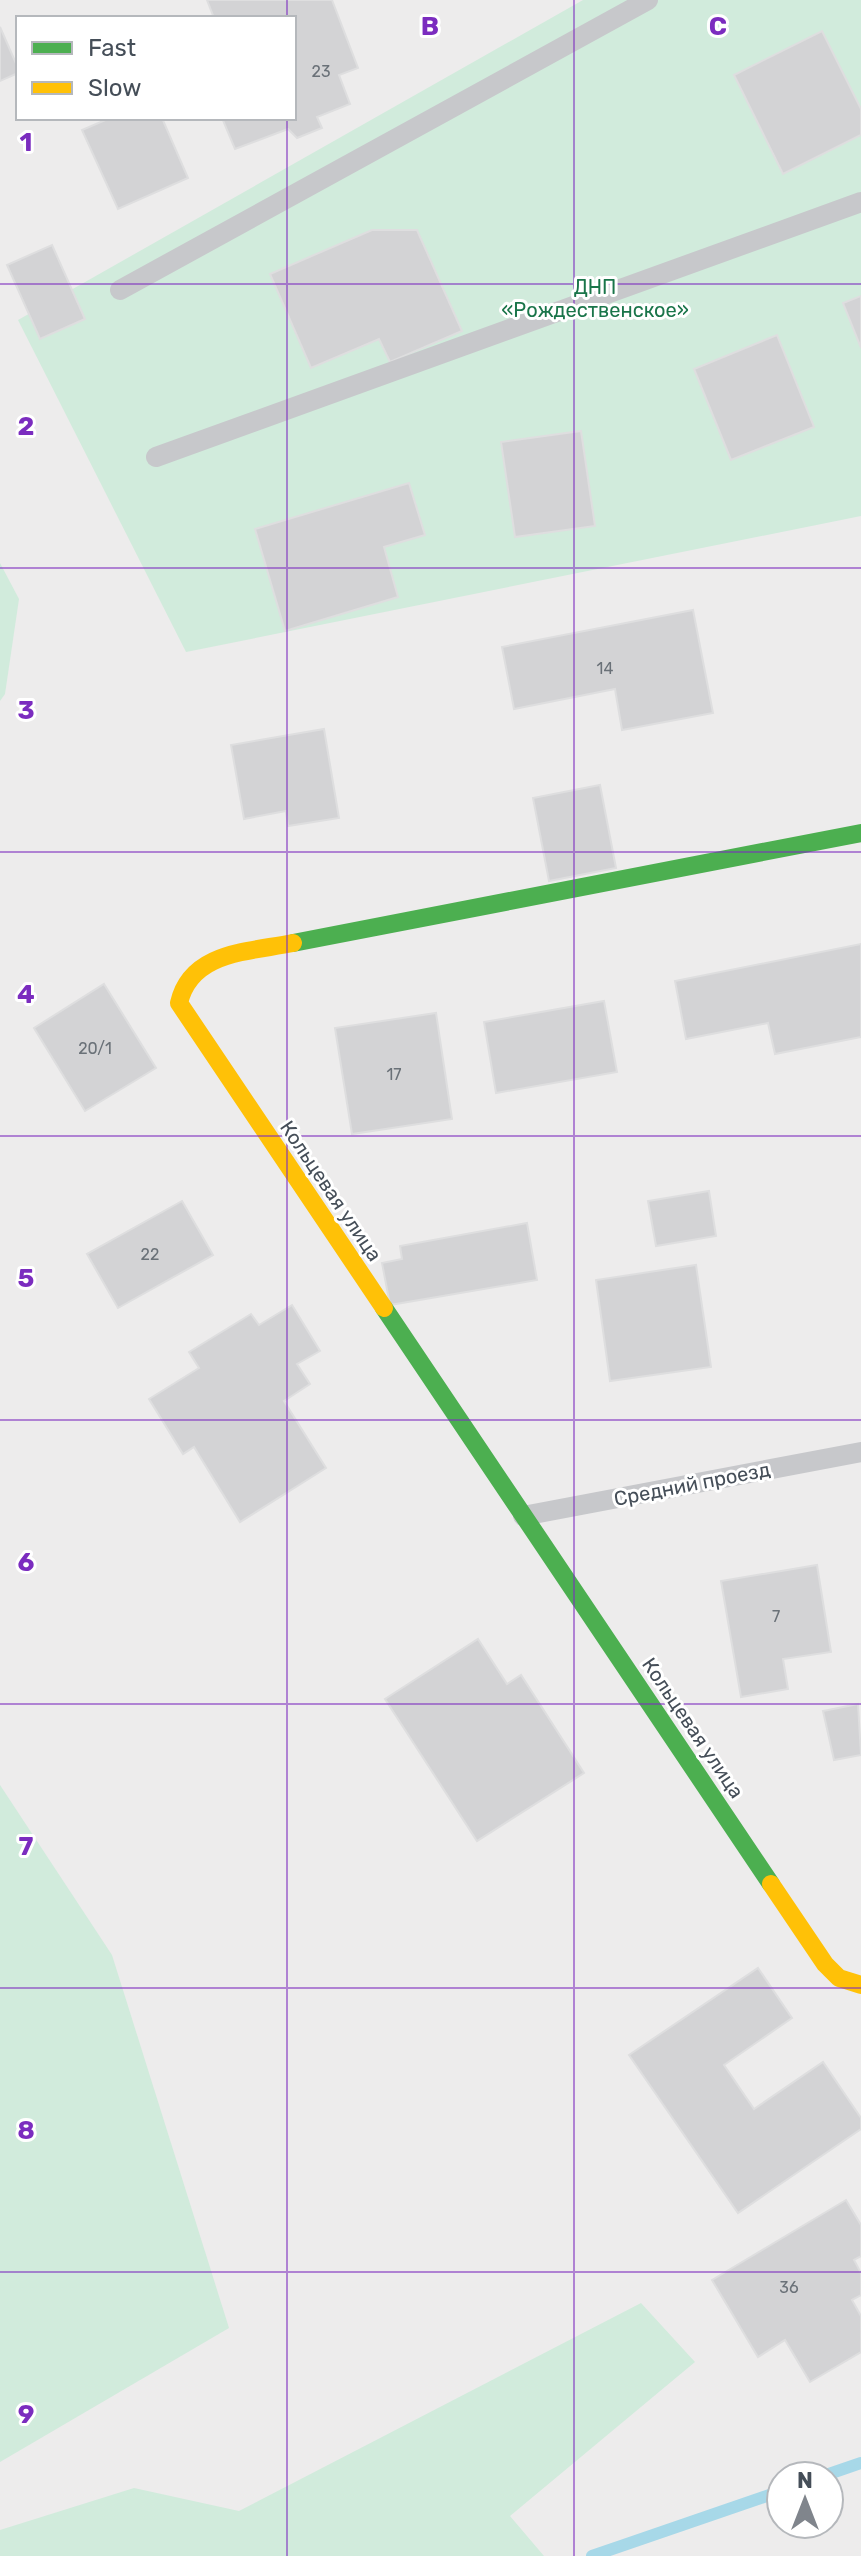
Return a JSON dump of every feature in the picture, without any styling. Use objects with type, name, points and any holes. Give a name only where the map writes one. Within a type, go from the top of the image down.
[{"type":"street","name":"Кольцевая улица","points":[[861,833],[226,956],[199,966],[183,982],[179,1003],[825,1964],[839,1978],[861,1985]]},
{"type":"lane","points":[[120,290],[648,0]]},
{"type":"lane","points":[[156,457],[861,202]]},
{"type":"lane","name":"Средний проезд","points":[[523,1516],[861,1452]]},
{"type":"green space","name":"ДНП «Рождественское»","points":[[583,0],[861,0],[861,516],[186,652],[18,320]]},
{"type":"green space","points":[[0,563],[19,599],[5,694],[0,701]]},
{"type":"green space","points":[[0,1785],[112,1955],[229,2328],[0,2462]]},
{"type":"green space","points":[[641,2303],[695,2362],[510,2516],[544,2556],[0,2556],[0,2530],[134,2488],[239,2511]]},
{"type":"building","points":[[207,0],[332,0],[358,68],[339,75],[350,104],[317,117],[322,128],[297,138],[288,129],[235,149],[223,120],[296,120],[296,16],[213,16]]},
{"type":"building","points":[[0,27],[16,63],[16,74],[0,81]]},
{"type":"building","points":[[822,31],[861,109],[861,135],[783,174],[734,75]]},
{"type":"building","points":[[105,120],[163,120],[188,178],[118,209],[82,130]]},
{"type":"building","points":[[372,230],[417,230],[462,331],[390,362],[379,339],[311,368],[270,274]]},
{"type":"building","points":[[52,245],[85,319],[40,339],[7,265]]},
{"type":"building","points":[[861,296],[861,348],[843,303]]},
{"type":"building","points":[[777,335],[814,427],[731,460],[694,369]]},
{"type":"building","points":[[581,431],[595,526],[515,537],[501,442]]},
{"type":"building","points":[[409,483],[425,535],[384,547],[398,597],[285,631],[255,529]]},
{"type":"building","points":[[693,610],[713,713],[622,730],[615,689],[514,709],[502,647]]},
{"type":"building","points":[[324,729],[339,818],[288,826],[286,811],[244,819],[231,745]]},
{"type":"building","points":[[600,785],[616,868],[549,881],[533,798]]},
{"type":"building","points":[[861,944],[861,1037],[775,1054],[768,1023],[686,1039],[675,981]]},
{"type":"building","points":[[104,984],[156,1068],[85,1111],[34,1028]]},
{"type":"building","points":[[604,1001],[617,1072],[496,1093],[484,1022]]},
{"type":"building","points":[[436,1013],[452,1119],[352,1134],[335,1028]]},
{"type":"building","points":[[709,1191],[716,1236],[656,1246],[648,1201]]},
{"type":"building","points":[[182,1201],[213,1255],[118,1308],[87,1254]]},
{"type":"building","points":[[527,1223],[537,1280],[390,1305],[382,1263],[402,1259],[400,1246]]},
{"type":"building","points":[[696,1265],[711,1367],[610,1381],[596,1280]]},
{"type":"building","points":[[292,1305],[320,1351],[297,1364],[310,1384],[284,1401],[326,1468],[240,1522],[194,1447],[183,1454],[149,1399],[199,1368],[189,1352],[251,1314],[259,1325]]},
{"type":"building","points":[[817,1565],[831,1652],[783,1659],[788,1689],[741,1697],[721,1581]]},
{"type":"building","points":[[478,1639],[507,1684],[521,1675],[584,1773],[477,1841],[385,1699]]},
{"type":"building","points":[[858,1704],[861,1755],[834,1760],[823,1711]]},
{"type":"building","points":[[758,1968],[792,2018],[724,2065],[754,2109],[823,2062],[861,2118],[861,2129],[738,2213],[629,2055]]},
{"type":"building","points":[[846,2200],[861,2225],[861,2256],[854,2260],[861,2273],[861,2295],[852,2300],[861,2316],[861,2352],[810,2382],[785,2340],[758,2357],[712,2280]]},
{"type":"waterway","points":[[845,2468],[861,2463]]},
{"type":"waterway","points":[[592,2556],[765,2497]]},
{"type":"traffic: fast","points":[[293,943],[861,833]]},
{"type":"traffic: fast","points":[[384,1308],[771,1884]]},
{"type":"traffic: slow","points":[[293,943],[241,952],[209,964],[196,973],[179,1003],[384,1308]]},
{"type":"traffic: slow","points":[[771,1884],[825,1964],[839,1978],[861,1985]]}]
